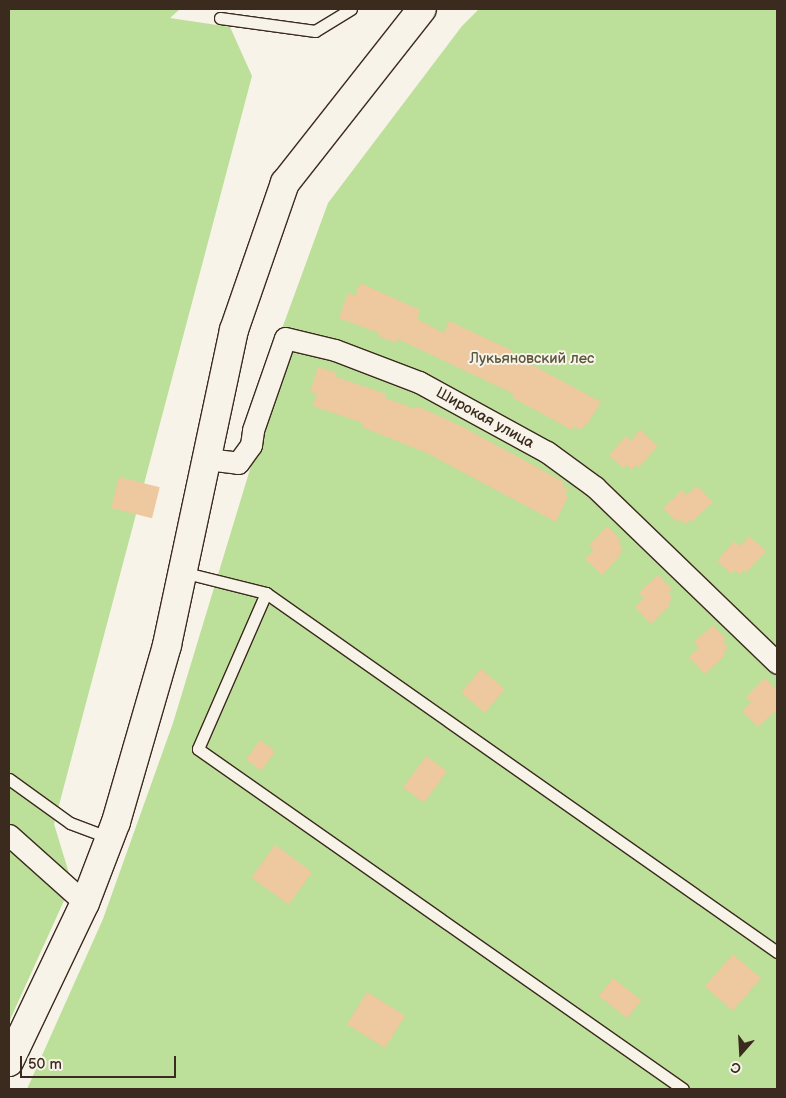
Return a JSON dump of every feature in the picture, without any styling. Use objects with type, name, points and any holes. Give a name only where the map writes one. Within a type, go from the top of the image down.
[{"type":"main road","points":[[9,1062],[85,903],[110,838],[142,741],[182,572],[234,330],[285,183],[416,10]]},
{"type":"street","name":"Широкая улица","points":[[207,459],[238,463],[251,445],[253,430],[285,338],[335,350],[419,382],[547,452],[595,487],[777,662]]},
{"type":"street","points":[[9,835],[85,903]]},
{"type":"lane","points":[[220,18],[315,32],[351,9]]},
{"type":"lane","points":[[182,572],[266,593],[777,952]]},
{"type":"lane","points":[[266,593],[198,749],[683,1089]]},
{"type":"lane","points":[[9,779],[70,823],[110,838]]},
{"type":"green space","points":[[9,9],[180,9],[170,18],[230,27],[252,76],[54,824],[72,883],[9,1022]]},
{"type":"green space","name":"Лукьяновский лес","points":[[479,9],[777,9],[777,1089],[27,1089],[103,919],[173,723],[251,466],[272,356],[328,203],[462,26]]},
{"type":"building","points":[[360,283],[420,310],[417,319],[444,333],[449,321],[513,351],[512,354],[601,402],[586,426],[584,425],[580,430],[574,426],[572,430],[513,398],[514,394],[398,339],[396,343],[378,336],[379,333],[339,318],[348,293],[355,296]]},
{"type":"building","points":[[318,367],[337,373],[336,377],[386,394],[385,398],[416,409],[417,406],[461,426],[564,482],[562,486],[568,489],[565,494],[568,496],[556,522],[427,453],[362,427],[363,423],[313,406],[317,394],[310,392]]},
{"type":"building","points":[[640,430],[658,446],[639,467],[636,465],[632,470],[627,465],[623,468],[609,455],[626,436],[631,441]]},
{"type":"building","points":[[119,477],[160,487],[152,518],[111,508]]},
{"type":"building","points":[[697,486],[713,502],[692,522],[690,520],[685,524],[680,519],[677,522],[663,508],[682,490],[687,495]]},
{"type":"building","points":[[607,526],[621,540],[618,543],[623,548],[619,553],[621,555],[602,575],[585,559],[594,550],[589,545]]},
{"type":"building","points":[[749,536],[766,551],[747,572],[744,570],[740,575],[735,570],[731,574],[717,561],[734,541],[740,546]]},
{"type":"building","points":[[658,575],[672,589],[668,592],[673,597],[669,602],[671,604],[651,624],[635,607],[644,598],[639,593]]},
{"type":"building","points":[[713,625],[726,639],[723,642],[728,648],[723,652],[726,654],[705,674],[689,657],[699,648],[694,642]]},
{"type":"building","points":[[481,669],[505,689],[485,713],[461,693]]},
{"type":"building","points":[[765,678],[777,690],[777,709],[758,727],[742,711],[751,702],[746,697]]},
{"type":"building","points":[[260,740],[275,751],[261,771],[246,759]]},
{"type":"building","points":[[426,756],[447,771],[424,803],[403,788]]},
{"type":"building","points":[[275,845],[312,872],[289,904],[251,877]]},
{"type":"building","points":[[733,954],[761,978],[733,1011],[705,986]]},
{"type":"building","points":[[613,978],[641,1000],[627,1018],[599,996]]},
{"type":"building","points":[[367,992],[405,1016],[385,1048],[347,1024]]}]
